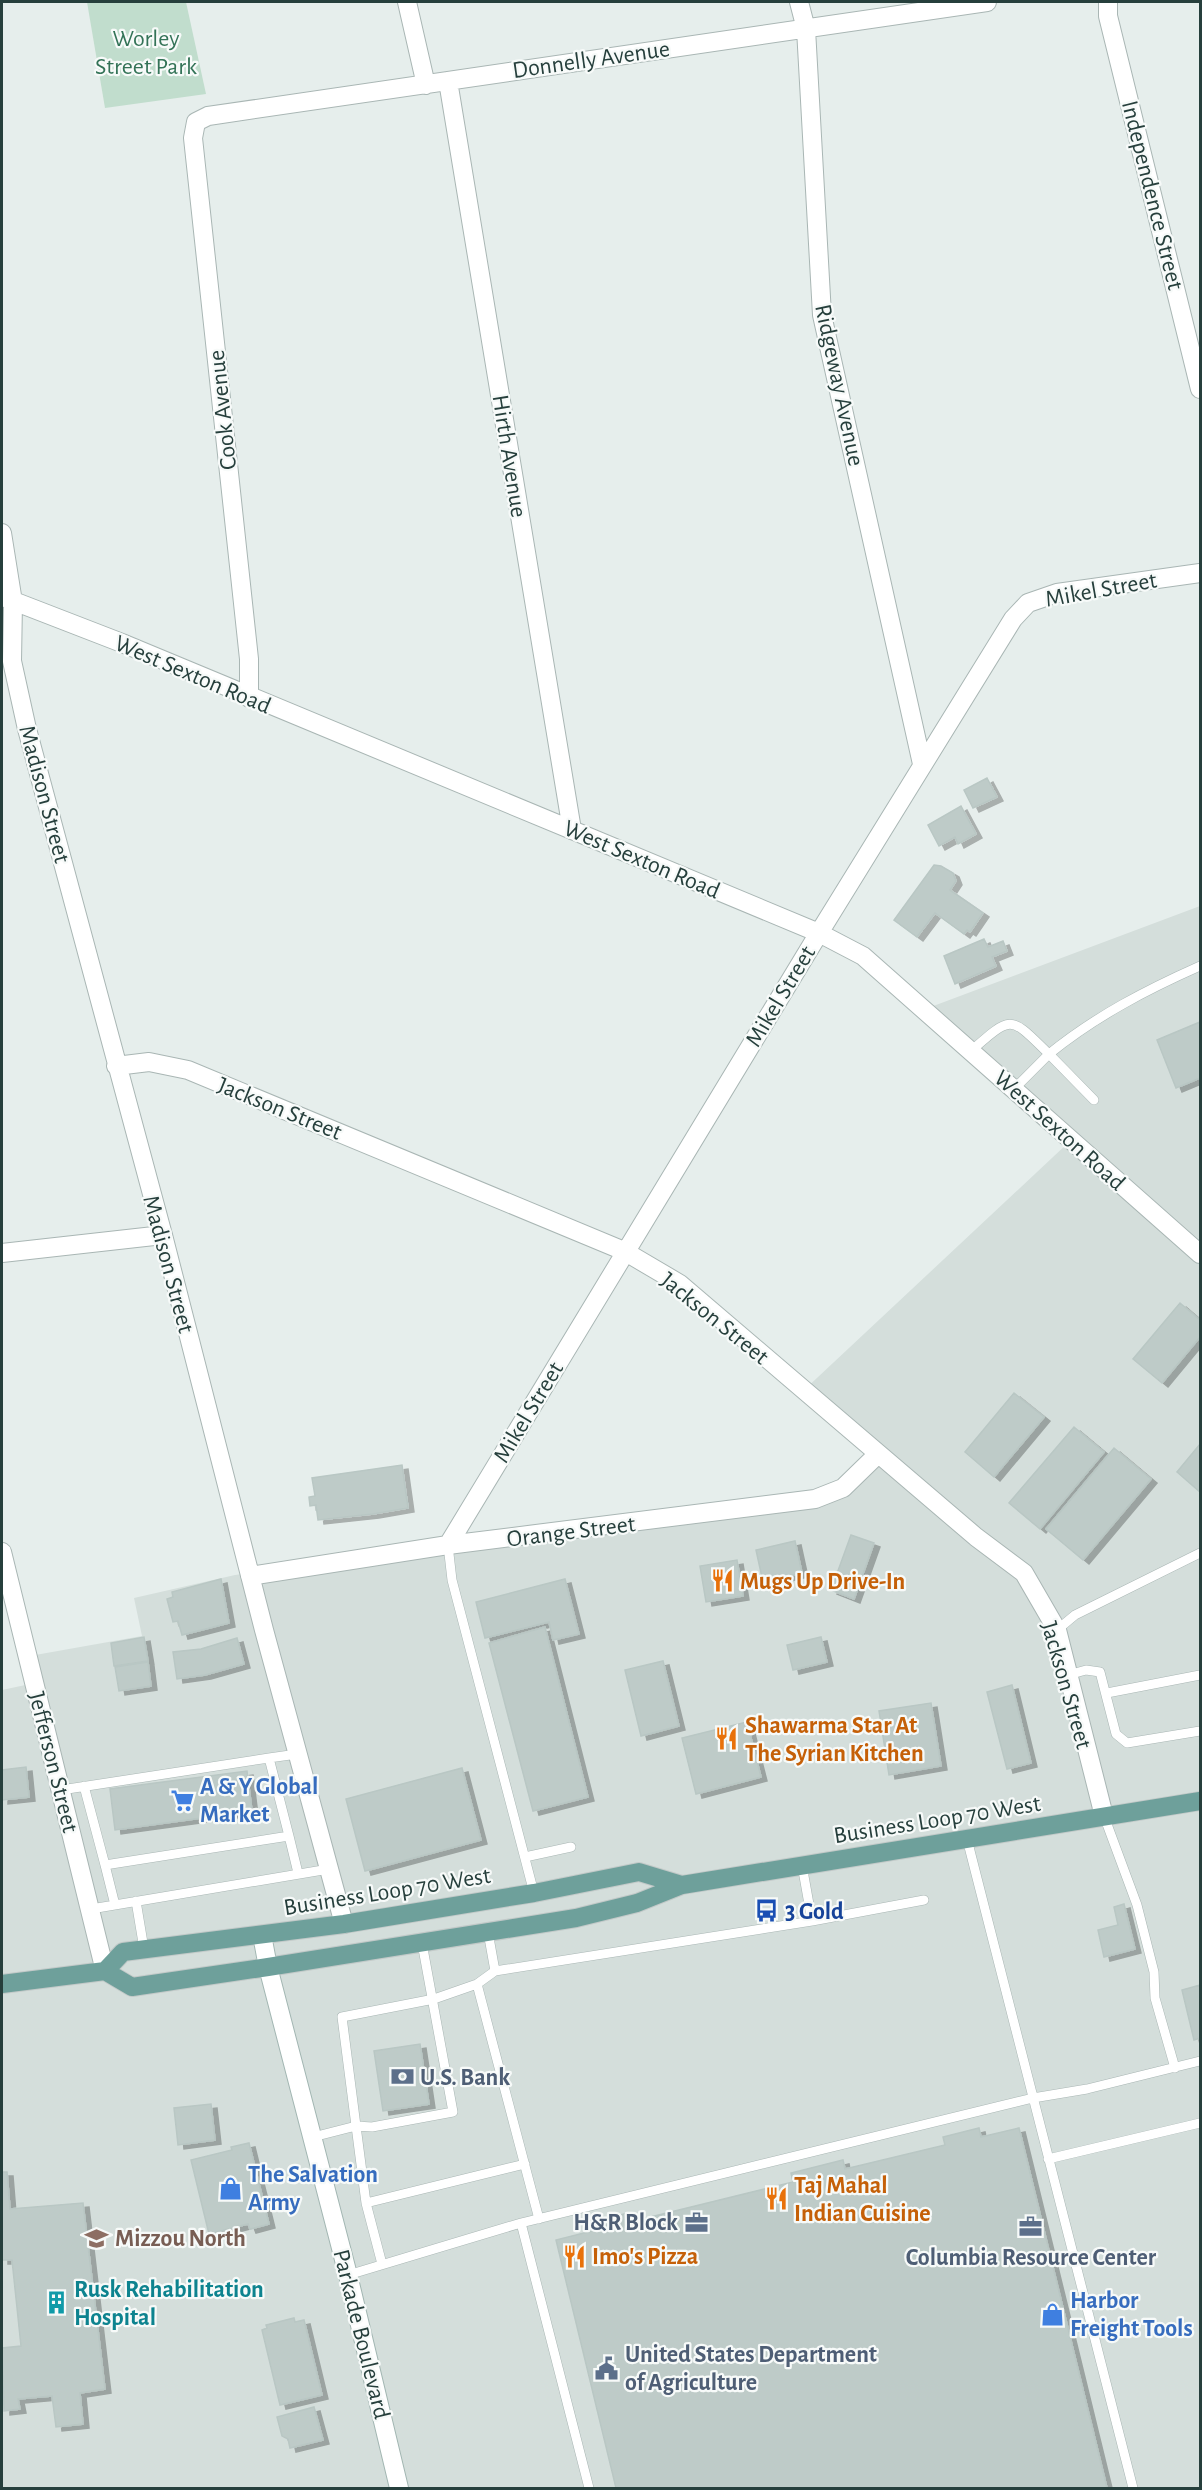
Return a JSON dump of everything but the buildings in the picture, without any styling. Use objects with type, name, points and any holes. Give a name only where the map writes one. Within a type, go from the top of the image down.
[{"type":"main road","name":"Business Loop 70 West","points":[[682,1885],[639,1872],[534,1893],[344,1924],[123,1952],[105,1971],[132,1987],[422,1943],[576,1918],[627,1905],[682,1885],[1200,1800]]},
{"type":"main road","points":[[2,1984],[105,1971]]},
{"type":"street","points":[[407,2],[426,85]]},
{"type":"street","name":"Ridgeway Avenue","points":[[799,2],[806,29],[822,315],[922,764]]},
{"type":"street","name":"Donnelly Avenue","points":[[196,122],[208,116],[987,2]]},
{"type":"street","name":"Independence Street","points":[[1108,2],[1108,16],[1200,389]]},
{"type":"street","name":"Hirth Avenue","points":[[447,81],[572,830]]},
{"type":"street","name":"Cook Avenue","points":[[196,122],[193,138],[249,659],[249,698]]},
{"type":"street","name":"Madison Street","points":[[2,533],[12,661],[30,741],[163,1235],[250,1576],[344,1924]]},
{"type":"street","name":"Mikel Street","points":[[448,1545],[624,1251],[1013,619],[1028,603],[1057,593],[1200,573]]},
{"type":"street","name":"West Sexton Road","points":[[7,599],[122,643],[249,698],[819,933],[863,956],[1200,1254]]},
{"type":"street","name":"Jackson Street","points":[[116,1066],[149,1062],[188,1070],[624,1251],[680,1284],[976,1537],[1024,1573],[1057,1630],[1104,1816]]},
{"type":"street","points":[[2,1253],[163,1235]]},
{"type":"street","name":"Orange Street","points":[[250,1576],[448,1545],[815,1499],[843,1488],[878,1454]]},
{"type":"street","name":"Jefferson Street","points":[[2,1558],[105,1971]]},
{"type":"street","name":"Parkade Boulevard","points":[[262,1935],[267,1967],[348,2275],[396,2487]]},
{"type":"lane","points":[[1014,1089],[1049,1054],[1103,1013],[1200,966]]},
{"type":"lane","points":[[971,1051],[1004,1024],[1013,1023],[1020,1026],[1094,1100]]},
{"type":"lane","points":[[448,1545],[452,1580],[534,1893]]},
{"type":"lane","points":[[1057,1630],[1075,1615],[1200,1553]]},
{"type":"lane","points":[[1068,1675],[1086,1670],[1101,1672],[1116,1734],[1127,1743],[1200,1731]]},
{"type":"lane","points":[[1107,1693],[1200,1675]]},
{"type":"lane","points":[[61,1790],[297,1754]]},
{"type":"lane","points":[[269,1758],[298,1873]]},
{"type":"lane","points":[[84,1786],[115,1905]]},
{"type":"lane","points":[[1104,1816],[1137,1905],[1154,1972],[1155,1998],[1175,2068]]},
{"type":"lane","points":[[105,1865],[289,1836]]},
{"type":"lane","points":[[967,1839],[1133,2488]]},
{"type":"lane","points":[[525,1857],[571,1847]]},
{"type":"lane","points":[[802,1865],[812,1921]]},
{"type":"lane","points":[[91,1909],[329,1869]]},
{"type":"lane","points":[[382,2265],[366,2203],[342,2017],[434,1999],[477,1984],[495,1971],[812,1921],[924,1900]]},
{"type":"lane","points":[[136,1901],[144,1949]]},
{"type":"lane","points":[[488,1932],[495,1971]]},
{"type":"lane","points":[[313,2137],[356,2126],[372,2127],[453,2112],[422,1943]]},
{"type":"lane","points":[[477,1984],[539,2219]]},
{"type":"lane","points":[[348,2275],[521,2223],[1032,2098],[1087,2089],[1200,2061]]},
{"type":"lane","points":[[1048,2159],[1200,2123]]},
{"type":"lane","points":[[366,2203],[525,2164]]},
{"type":"lane","points":[[521,2223],[589,2488]]},
{"type":"shaded area","points":[[1200,906],[1200,2488],[2,2488],[2,1690],[30,1684],[24,1657],[142,1636],[134,1598],[235,1575],[814,1497],[877,1454],[802,1392],[1069,1142],[928,1008]]},
{"type":"green space","name":"Worley Street Park","points":[[87,2],[186,2],[206,94],[105,108]]},
{"type":"place","name":"Mugs Up Drive-In","points":[[722,1581]]},
{"type":"place","name":"Shawarma Star At The Syrian Kitchen","points":[[727,1739]]},
{"type":"place","name":"A & Y Global Market","points":[[182,1800]]},
{"type":"place","name":"3 Gold","points":[[767,1911]]},
{"type":"place","name":"U.S. Bank","points":[[402,2077]]},
{"type":"place","name":"The Salvation Army","points":[[230,2188]]},
{"type":"place","name":"Taj Mahal Indian Cuisine","points":[[776,2199]]},
{"type":"place","name":"H&R Block","points":[[696,2222]]},
{"type":"place","name":"Columbia Resource Center","points":[[1031,2227]]},
{"type":"place","name":"Mizzou North","points":[[97,2238]]},
{"type":"place","name":"Imo's Pizza","points":[[574,2256]]},
{"type":"place","name":"Rusk Rehabilitation Hospital","points":[[56,2303]]},
{"type":"place","name":"Harbor Freight Tools","points":[[1052,2314]]},
{"type":"place","name":"United States Department of Agriculture","points":[[607,2368]]}]
